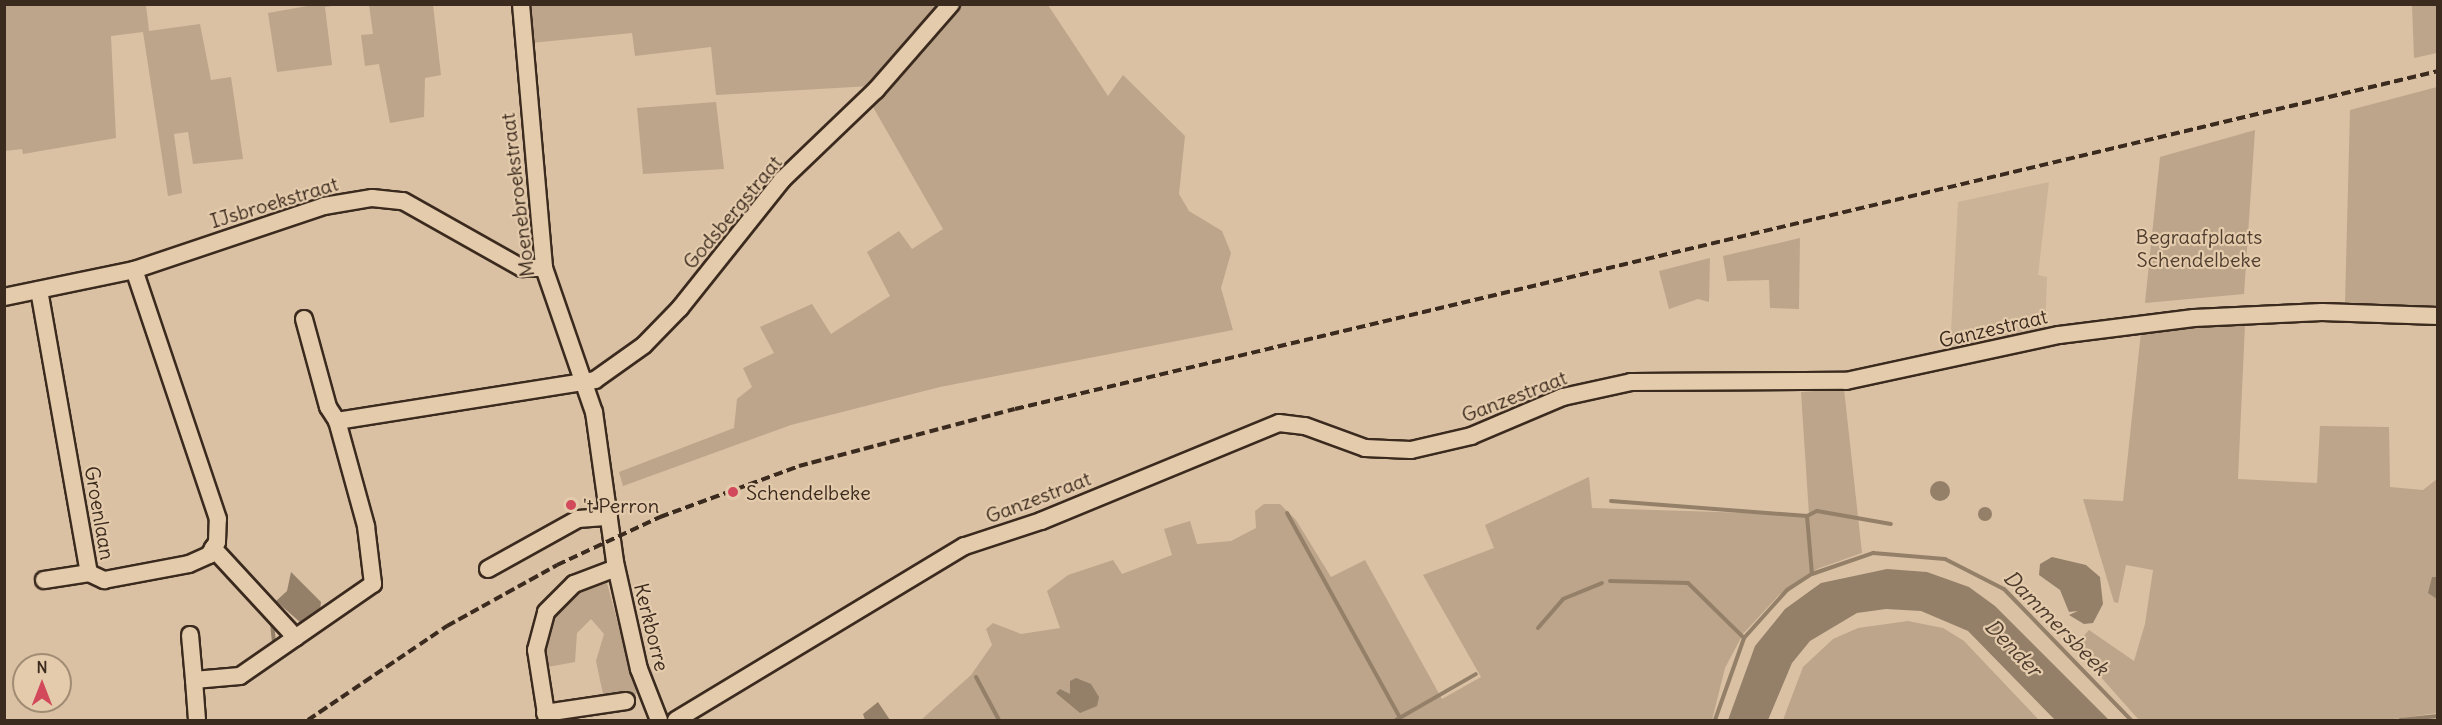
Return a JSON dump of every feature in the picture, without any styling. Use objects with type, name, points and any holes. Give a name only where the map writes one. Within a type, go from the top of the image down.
[{"type":"street","name":"Moenebroekstraat","points":[[522,4],[544,268],[585,383],[600,441],[612,542]]},
{"type":"street","name":"Godsbergstraat","points":[[585,383],[644,345],[782,180],[876,90],[951,4]]},
{"type":"street","name":"IJsbroekstraat","points":[[4,297],[134,270],[324,206],[372,198],[404,201],[522,268],[544,268]]},
{"type":"street","points":[[134,270],[218,519],[213,548],[296,638]]},
{"type":"street","name":"Groenlaan","points":[[39,290],[89,573],[104,580],[189,564],[213,548]]},
{"type":"street","name":"Ganzestraat","points":[[676,720],[965,546],[1041,521],[1279,423],[1305,426],[1365,448],[1411,450],[1471,436],[1563,398],[1631,382],[1846,381],[2059,334],[2194,318],[2322,312],[2438,316]]},
{"type":"street","points":[[194,681],[240,676],[363,593],[375,577],[338,421],[328,407],[304,319]]},
{"type":"street","points":[[338,421],[585,383]]},
{"type":"street","points":[[488,569],[578,519],[609,517]]},
{"type":"street","name":"Kerkborre","points":[[612,542],[639,669],[659,720]]},
{"type":"street","points":[[616,568],[574,584],[546,612],[536,650],[546,717],[626,701]]},
{"type":"street","points":[[44,580],[89,573]]},
{"type":"street","points":[[190,635],[197,720]]},
{"type":"shaded area","points":[[2049,182],[2038,275],[2047,277],[2045,330],[1950,350],[1958,202]]},
{"type":"green space","points":[[4,5],[146,5],[149,31],[200,24],[211,80],[231,77],[243,159],[193,164],[188,132],[174,134],[182,193],[168,196],[143,32],[111,36],[116,138],[23,154],[22,149],[5,151]]},
{"type":"green space","points":[[313,5],[339,5],[325,7],[332,65],[277,72],[268,13]]},
{"type":"green space","points":[[369,5],[433,5],[441,75],[425,78],[424,117],[390,123],[379,64],[365,66],[361,35],[373,34]]},
{"type":"green space","points":[[531,5],[940,5],[871,86],[716,95],[711,47],[635,56],[632,33],[531,43]]},
{"type":"green space","points":[[961,5],[1048,5],[1108,96],[1123,75],[1185,136],[1179,194],[1189,211],[1222,231],[1231,253],[1221,288],[1233,330],[940,387],[791,425],[623,486],[619,472],[734,428],[737,399],[752,387],[743,368],[774,353],[760,327],[812,304],[831,334],[890,296],[867,252],[899,231],[912,249],[943,229],[873,107]]},
{"type":"green space","points":[[2412,5],[2437,5],[2437,53],[2414,58]]},
{"type":"green space","points":[[2437,87],[2437,308],[2345,304],[2350,110]]},
{"type":"green space","points":[[716,102],[724,169],[643,174],[637,108]]},
{"type":"green space","name":"Begraafplaats Schendelbeke","points":[[2255,130],[2244,294],[2145,303],[2160,157]]},
{"type":"green space","points":[[1800,238],[1799,309],[1770,308],[1769,280],[1727,281],[1723,256]]},
{"type":"green space","points":[[1710,258],[1709,302],[1698,299],[1669,309],[1659,271]]},
{"type":"green space","points":[[2245,324],[2238,479],[2317,483],[2320,426],[2389,427],[2390,487],[2423,490],[2437,479],[2437,713],[2387,720],[2139,720],[2074,647],[2089,630],[2134,661],[2145,624],[2153,570],[2126,565],[2118,603],[2114,602],[2083,499],[2123,501],[2141,332]]},
{"type":"green space","points":[[1844,389],[1862,553],[1817,569],[1780,594],[1743,634],[1725,668],[1712,720],[921,720],[971,675],[992,645],[986,629],[993,623],[1021,634],[1060,628],[1047,591],[1068,575],[1113,560],[1122,574],[1172,555],[1164,529],[1190,521],[1197,544],[1231,541],[1256,528],[1255,511],[1264,504],[1280,504],[1296,520],[1331,577],[1365,560],[1442,699],[1481,677],[1423,575],[1494,548],[1485,525],[1589,477],[1592,508],[1809,515],[1801,392]]},
{"type":"green space","points":[[607,583],[637,694],[604,699],[596,661],[604,634],[591,619],[577,633],[575,662],[542,668],[542,654],[552,614],[567,597]]},
{"type":"green space","points":[[1908,621],[1943,628],[1964,641],[2039,720],[1783,720],[1803,667],[1833,639],[1858,628]]},
{"type":"water","points":[[1940,481],[1947,484],[1950,491],[1947,498],[1940,501],[1933,498],[1930,491],[1933,484]]},
{"type":"water","points":[[1982,507],[1988,507],[1992,514],[1988,521],[1982,521],[1978,517],[1978,511]]},
{"type":"water","points":[[2052,557],[2086,565],[2100,577],[2103,604],[2093,623],[2084,624],[2069,615],[2078,611],[2069,612],[2060,590],[2039,575],[2040,564]]},
{"type":"water","name":"Dender","points":[[1887,569],[1927,572],[1969,587],[1995,606],[2109,720],[2055,720],[1968,631],[1921,611],[1886,609],[1857,613],[1810,641],[1792,663],[1768,720],[1728,720],[1755,646],[1785,609],[1821,583]]},
{"type":"water","points":[[291,572],[321,602],[320,610],[301,623],[276,601],[287,591]]},
{"type":"water","points":[[2432,577],[2437,577],[2437,599],[2428,593]]},
{"type":"water","points":[[1076,678],[1091,684],[1099,697],[1097,706],[1080,713],[1056,693],[1060,689],[1070,694],[1070,681]]},
{"type":"water","points":[[878,702],[890,720],[865,720],[863,714]]},
{"type":"waterway","points":[[1611,501],[1807,516],[1812,574]]},
{"type":"waterway","points":[[1807,516],[1817,511],[1891,524]]},
{"type":"waterway","points":[[1287,513],[1400,718]]},
{"type":"waterway","name":"Dammersbeek","points":[[1715,720],[1744,638],[1787,590],[1812,574],[1873,553],[1945,559],[2004,589],[2131,720]]},
{"type":"waterway","points":[[1610,581],[1688,583],[1744,638]]},
{"type":"waterway","points":[[1538,628],[1563,599],[1602,583]]},
{"type":"waterway","points":[[272,623],[274,643]]},
{"type":"waterway","points":[[1396,720],[1476,674]]},
{"type":"waterway","points":[[976,677],[999,720]]},
{"type":"waterway","name":"Dammersbeek","points":[[2400,720],[2438,716]]},
{"type":"railway","points":[[308,720],[447,626],[557,565],[660,517],[799,466],[1015,409],[2438,71]]},
{"type":"place","name":"Schendelbeke","points":[[733,492]]},
{"type":"place","name":"'t Perron","points":[[571,505]]}]
